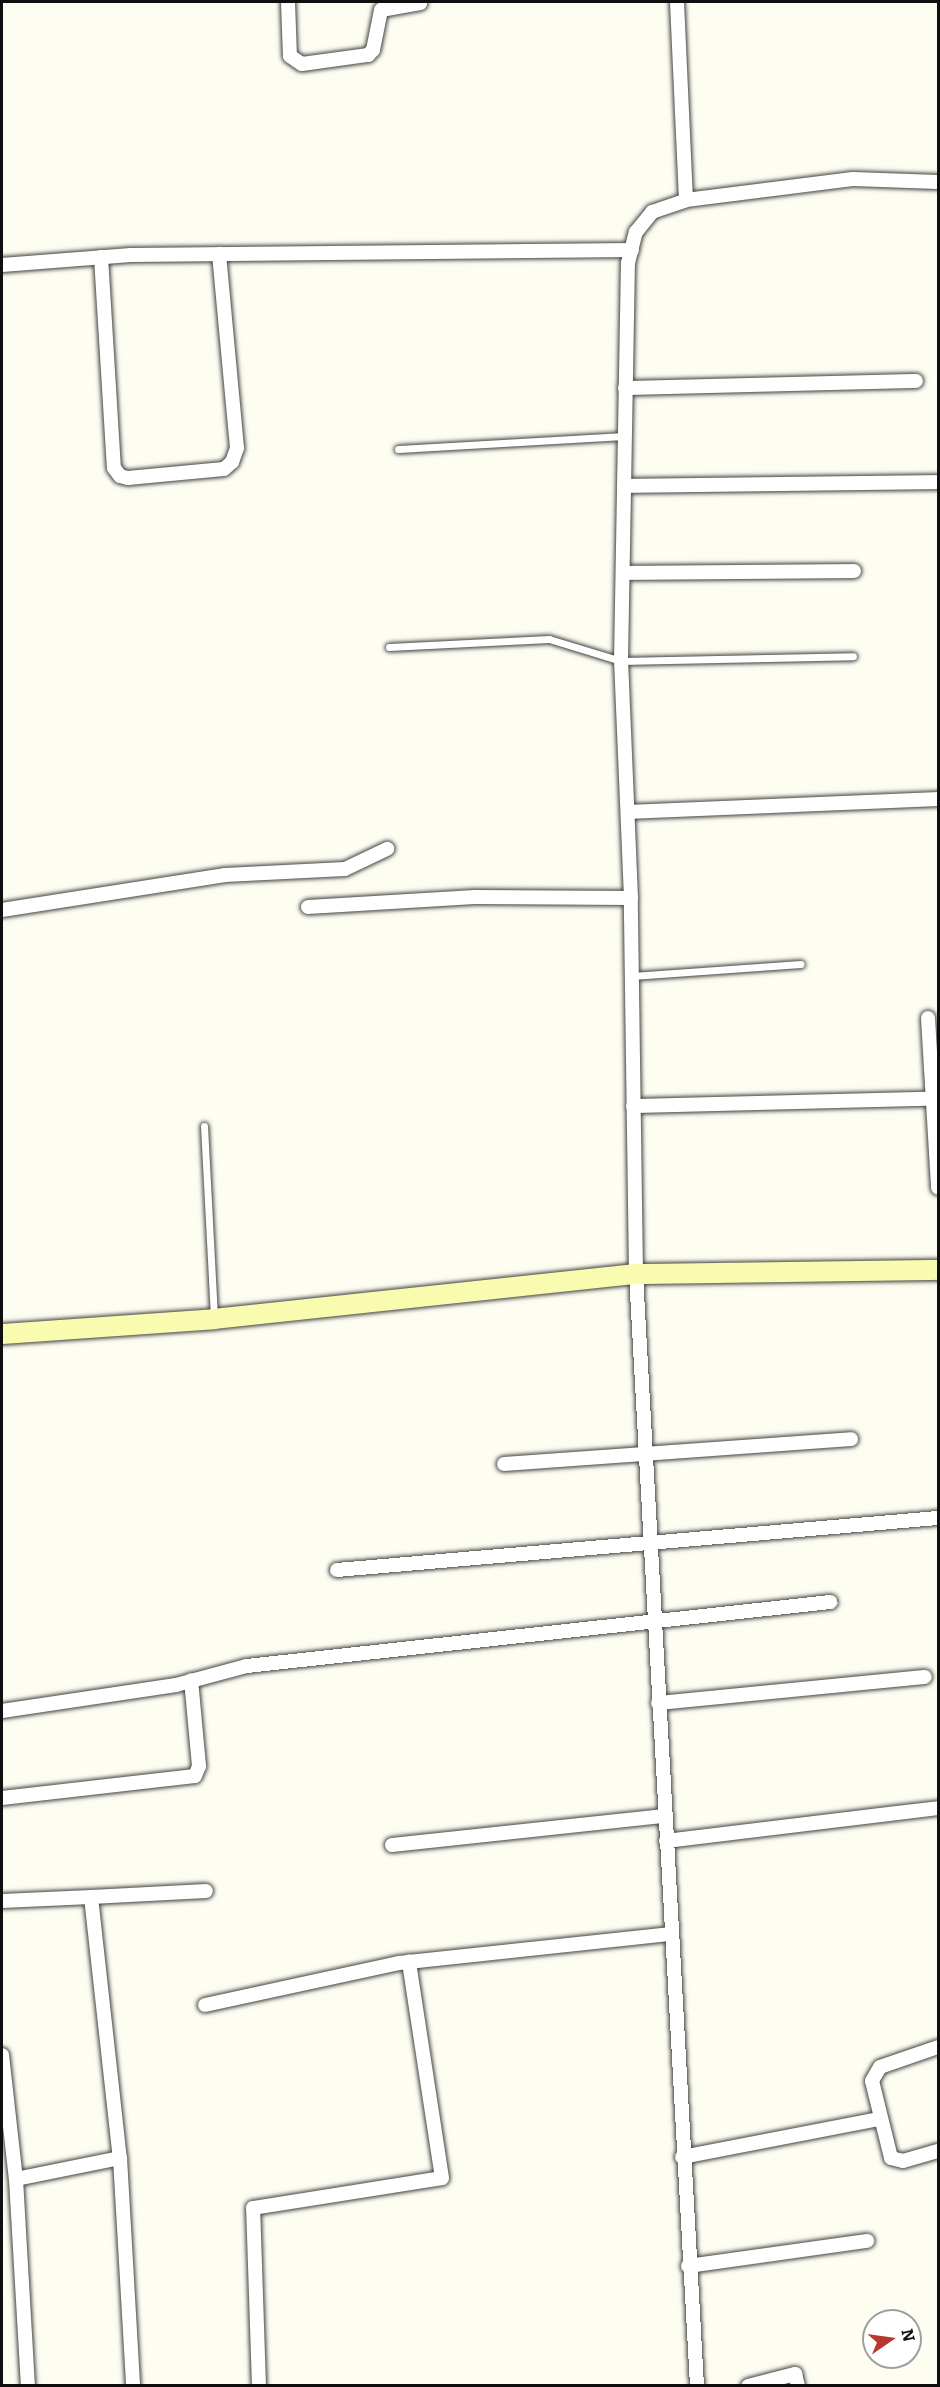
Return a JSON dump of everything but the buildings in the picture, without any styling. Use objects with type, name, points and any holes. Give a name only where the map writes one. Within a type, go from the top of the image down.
[{"type":"main road","points":[[2,1334],[214,1319],[636,1274],[939,1270]]},
{"type":"street","points":[[288,2],[290,56],[302,64],[368,55],[373,50],[381,10],[420,3]]},
{"type":"street","points":[[677,2],[686,200]]},
{"type":"street","points":[[697,2385],[682,2157],[636,1274],[631,898],[621,661],[628,263],[636,232],[652,212],[686,200],[853,179],[939,182]]},
{"type":"street","points":[[2,265],[101,257],[219,254],[632,250]]},
{"type":"street","points":[[101,257],[114,468],[120,476],[128,478],[224,469],[232,462],[237,448],[219,254]]},
{"type":"street","points":[[625,388],[916,381]]},
{"type":"street","points":[[624,486],[939,482]]},
{"type":"street","points":[[623,573],[854,571]]},
{"type":"street","points":[[628,812],[939,799]]},
{"type":"street","points":[[2,910],[225,875],[345,869],[387,849]]},
{"type":"street","points":[[308,907],[475,897],[631,898]]},
{"type":"street","points":[[928,1018],[930,1099],[939,1188]]},
{"type":"street","points":[[633,1106],[930,1099]]},
{"type":"street","points":[[504,1464],[851,1439]]},
{"type":"street","points":[[337,1570],[650,1541],[939,1518]]},
{"type":"street","points":[[2,1711],[191,1680],[247,1666],[830,1602]]},
{"type":"street","points":[[658,1703],[925,1677]]},
{"type":"street","points":[[2,1798],[195,1776],[199,1766],[191,1680]]},
{"type":"street","points":[[666,1841],[939,1808]]},
{"type":"street","points":[[392,1845],[664,1816]]},
{"type":"street","points":[[2,1901],[206,1891]]},
{"type":"street","points":[[92,1898],[120,2158],[133,2385]]},
{"type":"street","points":[[205,2006],[409,1962],[671,1934]]},
{"type":"street","points":[[259,2385],[253,2208],[442,2178],[409,1962]]},
{"type":"street","points":[[939,2047],[874,2073],[872,2081],[880,2119],[894,2160],[939,2151]]},
{"type":"street","points":[[2,2055],[16,2179],[28,2385]]},
{"type":"street","points":[[682,2157],[880,2119]]},
{"type":"street","points":[[16,2179],[120,2158]]},
{"type":"street","points":[[688,2266],[867,2241]]},
{"type":"street","points":[[748,2385],[795,2374],[798,2385]]},
{"type":"lane","points":[[398,449],[625,436]]},
{"type":"lane","points":[[389,647],[549,639],[621,661],[853,656]]},
{"type":"lane","points":[[632,976],[801,964]]},
{"type":"lane","points":[[204,1126],[214,1319]]}]
